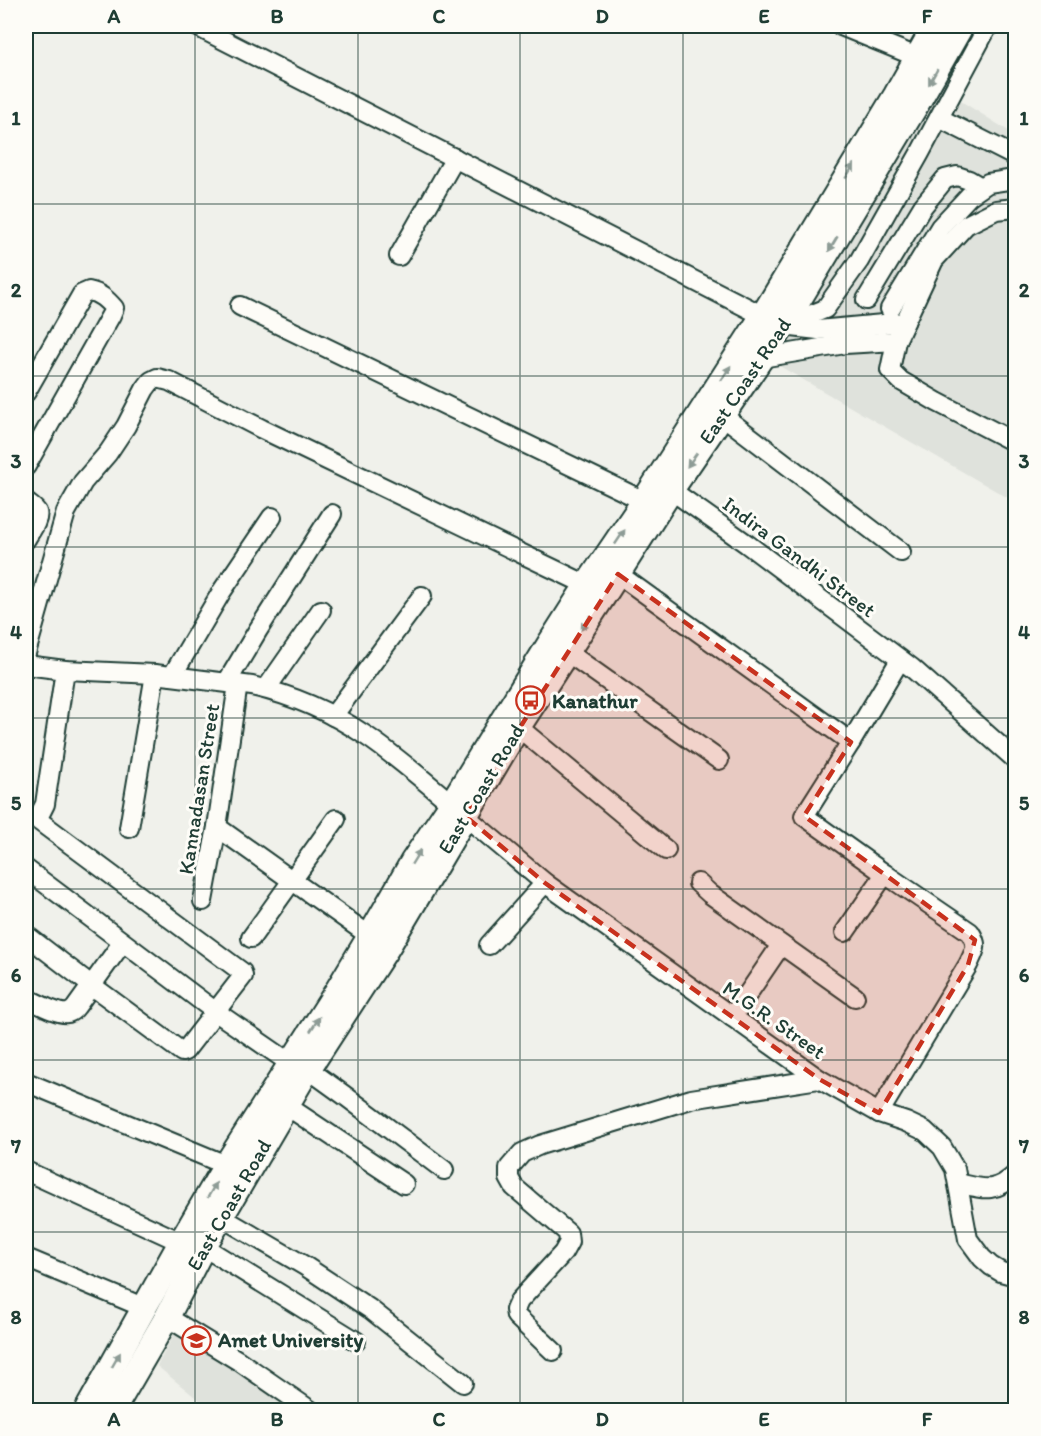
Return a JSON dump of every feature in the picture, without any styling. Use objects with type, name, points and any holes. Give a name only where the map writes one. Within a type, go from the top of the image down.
[{"type":"main road","name":"East Coast Road","points":[[192,1245],[221,1217],[287,1106],[299,1066],[413,861],[458,809],[518,727],[671,490],[761,358],[773,320],[935,26]]},
{"type":"main road","name":"East Coast Road","points":[[113,1410],[156,1312],[192,1245],[226,1165],[387,948],[458,809],[587,585],[773,320],[915,107],[961,26]]},
{"type":"main road","name":"East Coast Road","points":[[87,1410],[156,1312]]},
{"type":"street","points":[[196,26],[773,320],[818,330],[904,322]]},
{"type":"street","points":[[841,26],[917,57]]},
{"type":"street","points":[[773,320],[825,309],[859,261],[988,26]]},
{"type":"street","points":[[939,118],[1016,157]]},
{"type":"street","points":[[399,256],[455,158]]},
{"type":"street","points":[[866,300],[923,206],[945,179],[957,176],[981,187]]},
{"type":"street","points":[[890,309],[940,227],[969,196],[988,183],[1008,180],[1016,184]]},
{"type":"street","points":[[1016,208],[996,210],[966,225],[934,260],[896,341],[890,370],[901,381],[937,402],[1016,443]]},
{"type":"street","points":[[26,392],[82,294],[93,291],[106,299],[114,308],[111,315],[26,466]]},
{"type":"street","points":[[240,306],[644,501]]},
{"type":"street","points":[[761,358],[845,344],[896,341]]},
{"type":"street","points":[[26,653],[66,512],[83,482],[108,453],[126,426],[145,389],[151,381],[157,378],[169,381],[262,429],[587,585]]},
{"type":"street","points":[[723,416],[901,552]]},
{"type":"street","name":"Indira Gandhi Street","points":[[671,490],[747,544],[900,660],[1016,760]]},
{"type":"street","points":[[26,502],[36,510],[38,515],[26,539]]},
{"type":"street","points":[[233,683],[258,630],[332,514]]},
{"type":"street","points":[[129,828],[163,675],[273,517]]},
{"type":"street","points":[[618,574],[851,742]]},
{"type":"street","points":[[333,716],[422,596]]},
{"type":"street","points":[[266,689],[321,610]]},
{"type":"street","points":[[567,652],[719,760]]},
{"type":"street","points":[[879,1113],[976,948],[975,940],[970,932],[804,816],[900,660]]},
{"type":"street","name":"M.G.R. Street","points":[[26,665],[65,670],[163,675],[266,689],[310,705],[371,739],[545,883],[819,1079],[879,1113],[925,1131],[942,1147],[955,1169],[968,1239],[991,1266],[1001,1272],[1016,1276]]},
{"type":"street","points":[[26,935],[182,1052],[242,978],[242,972],[39,821],[38,818],[45,804],[65,670]]},
{"type":"street","name":"Kannadasan Street","points":[[203,901],[217,827],[233,683]]},
{"type":"street","points":[[518,727],[666,850]]},
{"type":"street","points":[[251,938],[336,819]]},
{"type":"street","points":[[217,827],[370,936]]},
{"type":"street","points":[[26,869],[216,1012],[344,1095],[444,1170]]},
{"type":"street","points":[[845,932],[885,874]]},
{"type":"street","points":[[489,945],[545,883]]},
{"type":"street","points":[[698,883],[710,894],[855,997]]},
{"type":"street","points":[[26,998],[66,1014],[71,1012],[122,943]]},
{"type":"street","points":[[732,1017],[781,945]]},
{"type":"street","points":[[553,1351],[516,1316],[515,1310],[519,1301],[563,1253],[568,1242],[568,1233],[514,1187],[509,1178],[508,1168],[522,1153],[540,1145],[691,1099],[819,1079]]},
{"type":"street","points":[[26,1082],[226,1165]]},
{"type":"street","points":[[287,1106],[404,1184]]},
{"type":"street","points":[[26,1171],[192,1245],[356,1341]]},
{"type":"street","points":[[958,1184],[993,1189],[1007,1183],[1016,1174]]},
{"type":"street","points":[[221,1217],[305,1266],[370,1309],[463,1383]]},
{"type":"street","points":[[26,1258],[156,1312],[239,1361],[310,1410]]},
{"type":"highlighted area","points":[[618,574],[851,742],[804,816],[975,940],[968,965],[879,1113],[819,1079],[545,883],[464,815]]},
{"type":"shaded area","points":[[937,86],[1015,135],[1015,502],[776,364]]},
{"type":"shaded area","name":"Amet University","points":[[185,1314],[328,1410],[211,1410],[157,1366]]},
{"type":"place","name":"Kanathur","points":[[531,701]]},
{"type":"place","name":"Amet University","points":[[197,1340]]}]
